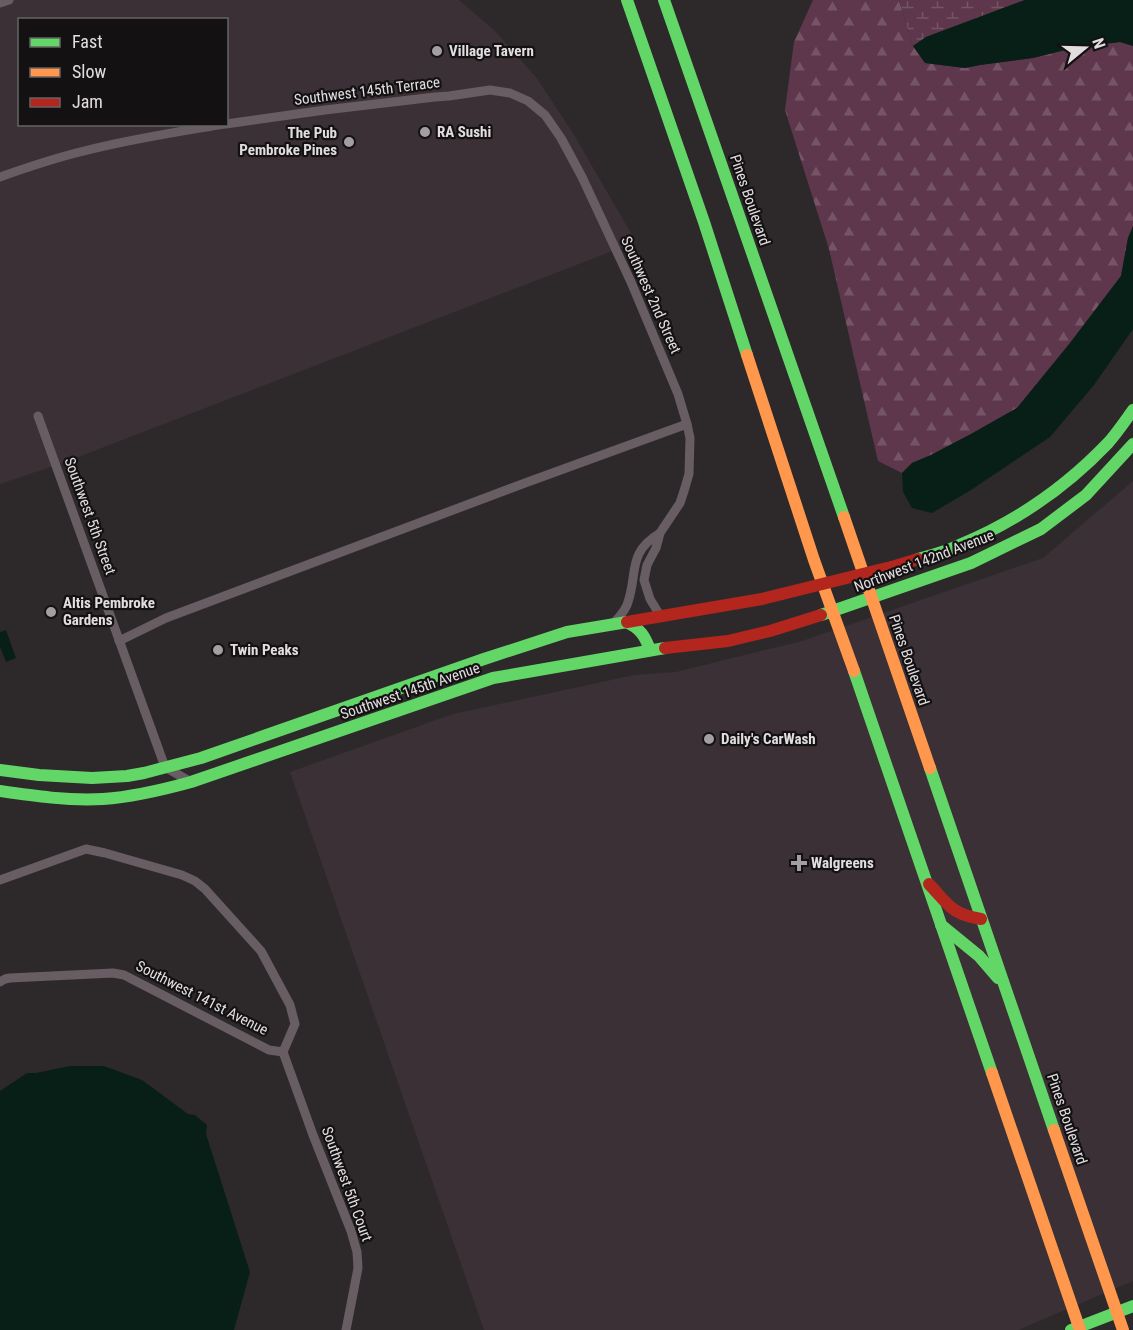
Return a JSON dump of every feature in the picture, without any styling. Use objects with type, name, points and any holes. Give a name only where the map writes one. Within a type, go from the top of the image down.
[{"type":"main road","points":[[627,0],[1077,1329],[1133,1306]]},
{"type":"main road","name":"Pines Boulevard","points":[[664,0],[781,333],[1123,1330]]},
{"type":"main road","name":"Northwest 142nd Avenue","points":[[823,584],[895,566],[956,547],[1030,509],[1070,478],[1109,442],[1133,410]]},
{"type":"main road","name":"Northwest 142nd Avenue","points":[[833,611],[971,562],[1041,529],[1086,495],[1133,444]]},
{"type":"main road","name":"Southwest 145th Avenue","points":[[0,770],[92,778],[127,776],[201,758],[567,632],[762,599],[823,584]]},
{"type":"main road","name":"Southwest 145th Avenue","points":[[0,791],[41,797],[103,799],[156,792],[493,678],[650,650],[728,641],[770,631],[833,611]]},
{"type":"main road","points":[[626,622],[642,632],[650,650]]},
{"type":"main road","points":[[926,881],[954,911],[964,916],[981,918]]},
{"type":"main road","points":[[940,925],[979,956],[1005,986]]},
{"type":"street","points":[[0,3],[9,0]]},
{"type":"street","name":"Southwest 145th Terrace","points":[[228,124],[490,90],[510,93]]},
{"type":"street","name":"Southwest 2nd Street","points":[[510,93],[528,100],[545,115],[561,138],[582,177],[631,282],[678,394],[687,424],[690,438],[689,474],[680,503],[660,533],[656,548],[647,565],[644,580],[650,599],[661,617]]},
{"type":"street","name":"Southwest 145th Terrace","points":[[0,177],[86,150],[144,137],[213,126]]},
{"type":"street","name":"Southwest 5th Street","points":[[38,416],[165,767]]},
{"type":"street","points":[[119,641],[166,618],[687,424]]},
{"type":"street","name":"Southwest 2nd Street","points":[[612,625],[629,601],[634,563],[642,547],[660,533]]},
{"type":"street","points":[[165,767],[191,782]]},
{"type":"street","points":[[0,880],[86,849],[195,881],[261,951],[282,988],[294,1014],[295,1024],[283,1052]]},
{"type":"street","name":"Southwest 141st Avenue","points":[[0,982],[10,978],[124,975],[269,1050],[283,1052]]},
{"type":"street","name":"Southwest 5th Court","points":[[283,1052],[357,1252],[358,1268],[346,1330]]},
{"type":"shaded area","points":[[0,0],[459,0],[494,30],[536,77],[573,133],[636,242],[68,461],[0,484]]},
{"type":"shaded area","points":[[1025,0],[1133,0],[1133,46],[1120,42],[1096,45],[1033,58],[965,68],[925,63],[913,46],[926,37]]},
{"type":"shaded area","points":[[1133,226],[1133,329],[1094,385],[1050,437],[932,513],[912,508],[903,492],[902,473],[912,463],[1017,408],[1121,276],[1128,238]]},
{"type":"shaded area","points":[[1133,481],[1133,1281],[1018,1330],[484,1330],[290,772],[453,714],[634,675],[676,672],[802,641],[1043,558]]},
{"type":"shaded area","points":[[6,630],[16,658],[6,662],[0,647],[0,632]]},
{"type":"shaded area","points":[[70,1066],[104,1066],[142,1080],[207,1125],[206,1134],[250,1272],[234,1330],[0,1330],[0,1091],[27,1073]]},
{"type":"green space","points":[[813,0],[899,0],[913,46],[925,63],[965,68],[1033,58],[1096,45],[1120,42],[1133,46],[1133,226],[1128,238],[1121,276],[1017,408],[912,463],[902,473],[878,461],[829,249],[785,110],[794,42]]},
{"type":"green space","points":[[899,0],[1025,0],[926,37],[913,46]]},
{"type":"traffic: fast","points":[[627,0],[704,222],[747,355]]},
{"type":"traffic: fast","points":[[664,0],[844,517]]},
{"type":"traffic: fast","points":[[918,559],[948,550],[978,537],[1019,515],[1057,489],[1092,459],[1133,410]]},
{"type":"traffic: fast","points":[[821,615],[971,563],[1041,529],[1086,495],[1133,444]]},
{"type":"traffic: fast","points":[[626,622],[641,633],[650,650]]},
{"type":"traffic: fast","points":[[0,770],[92,778],[144,773],[201,758],[567,632],[627,622]]},
{"type":"traffic: fast","points":[[0,791],[77,799],[103,799],[147,793],[191,782],[493,678],[665,648]]},
{"type":"traffic: fast","points":[[854,671],[992,1073]]},
{"type":"traffic: fast","points":[[930,768],[1054,1130]]},
{"type":"traffic: fast","points":[[941,925],[979,956],[998,978]]},
{"type":"traffic: fast","points":[[1071,1330],[1133,1306]]},
{"type":"traffic: slow","points":[[747,355],[814,560],[854,671]]},
{"type":"traffic: slow","points":[[844,517],[930,768]]},
{"type":"traffic: slow","points":[[992,1073],[1080,1330]]},
{"type":"traffic: slow","points":[[1054,1130],[1123,1330]]},
{"type":"traffic: jam","points":[[627,622],[762,599],[918,559]]},
{"type":"traffic: jam","points":[[665,648],[728,641],[821,615]]},
{"type":"traffic: jam","points":[[929,884],[946,903],[957,911],[981,919]]},
{"type":"place","name":"Village Tavern","points":[[437,51]]},
{"type":"place","name":"RA Sushi","points":[[425,132]]},
{"type":"place","name":"The Pub Pembroke Pines","points":[[349,142]]},
{"type":"place","name":"Altis Pembroke Gardens","points":[[51,612]]},
{"type":"place","name":"Twin Peaks","points":[[218,650]]},
{"type":"place","name":"Daily's CarWash","points":[[709,739]]},
{"type":"place","name":"Walgreens","points":[[799,863]]}]
